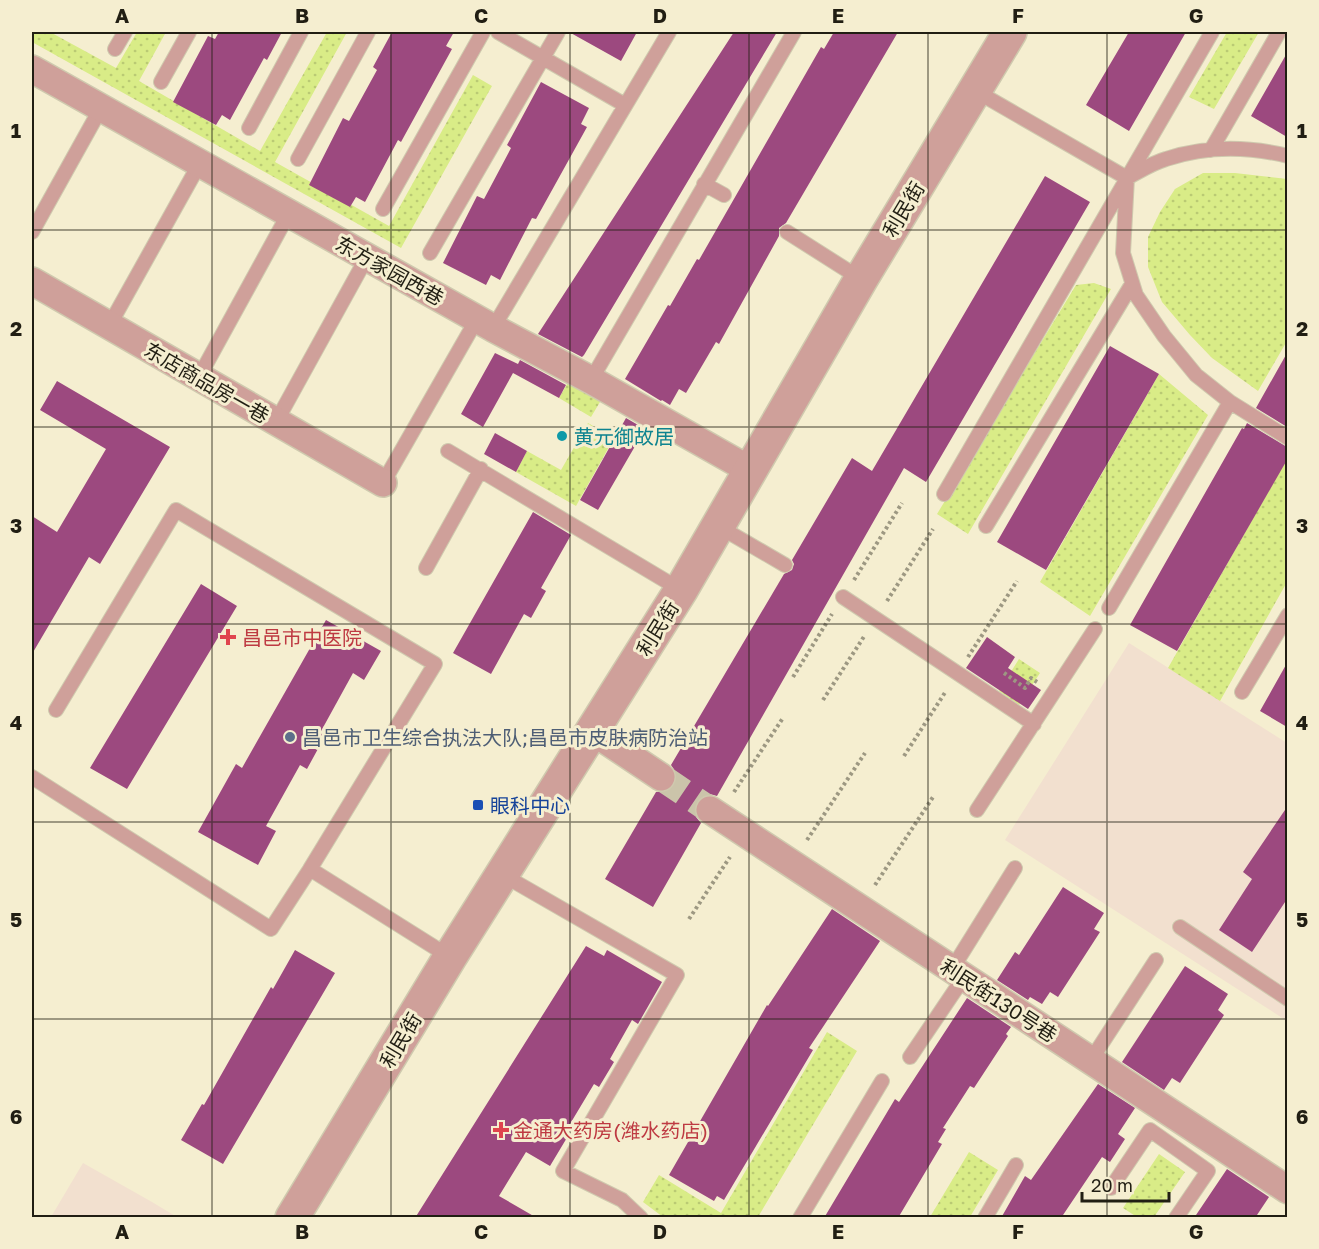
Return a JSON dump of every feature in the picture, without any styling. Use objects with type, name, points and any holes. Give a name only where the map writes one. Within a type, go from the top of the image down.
[{"type":"street","name":"利民街","points":[[292,1218],[450,957],[681,590],[861,279],[1010,32]]},
{"type":"street","name":"东方家园西巷","points":[[32,69],[750,470]]},
{"type":"street","name":"东店商品房一巷","points":[[32,281],[383,483]]},
{"type":"street","points":[[592,731],[661,777]]},
{"type":"street","name":"利民街130号巷","points":[[715,813],[1287,1190]]},
{"type":"lane","points":[[115,49],[125,32]]},
{"type":"lane","points":[[160,81],[189,32]]},
{"type":"lane","points":[[249,128],[301,32]]},
{"type":"lane","points":[[298,159],[368,32]]},
{"type":"lane","points":[[383,209],[483,32]]},
{"type":"lane","points":[[498,32],[625,105]]},
{"type":"lane","points":[[430,253],[558,32]]},
{"type":"lane","points":[[383,483],[625,105],[669,32]]},
{"type":"lane","points":[[591,380],[794,32]]},
{"type":"lane","points":[[944,494],[1212,32]]},
{"type":"lane","points":[[1211,150],[1279,32]]},
{"type":"lane","points":[[974,90],[1127,178]]},
{"type":"lane","points":[[32,232],[101,108]]},
{"type":"lane","points":[[1127,178],[1163,159],[1211,150],[1249,149],[1287,156]]},
{"type":"lane","points":[[109,326],[200,163]]},
{"type":"lane","points":[[1127,178],[1123,253],[1136,296],[1170,344],[1196,375],[1230,402],[1287,438]]},
{"type":"lane","points":[[704,184],[724,195]]},
{"type":"lane","points":[[199,377],[289,213]]},
{"type":"lane","points":[[787,232],[861,279]]},
{"type":"lane","points":[[276,422],[367,257]]},
{"type":"lane","points":[[986,526],[1132,284]]},
{"type":"lane","points":[[1109,608],[1230,402]]},
{"type":"lane","points":[[448,451],[681,590]]},
{"type":"lane","points":[[426,568],[481,469]]},
{"type":"lane","points":[[32,777],[271,929],[435,664],[176,510],[56,710]]},
{"type":"lane","points":[[718,526],[785,565]]},
{"type":"lane","points":[[843,597],[1034,724]]},
{"type":"lane","points":[[1242,692],[1287,615]]},
{"type":"lane","points":[[977,810],[1095,629]]},
{"type":"lane","points":[[910,1058],[1015,868]]},
{"type":"lane","points":[[310,869],[450,957]]},
{"type":"lane","points":[[503,876],[677,975],[563,1171],[622,1200],[641,1218]]},
{"type":"lane","points":[[1180,927],[1287,999]]},
{"type":"lane","points":[[1091,1060],[1156,960]]},
{"type":"lane","points":[[800,1218],[882,1081]]},
{"type":"lane","points":[[1174,1147],[1190,1126]]},
{"type":"lane","points":[[1111,1188],[1150,1130],[1208,1171],[1176,1218]]},
{"type":"lane","points":[[985,1218],[1016,1165]]},
{"type":"path","points":[[1004,673],[1025,688],[1031,678],[1054,693]]},
{"type":"path","points":[[715,813],[783,718]]},
{"type":"path","points":[[791,863],[865,753]]},
{"type":"path","points":[[859,908],[933,797]]},
{"type":"path","points":[[688,919],[746,833]]},
{"type":"shaded area","points":[[1129,643],[1287,743],[1287,1021],[1005,840]]},
{"type":"shaded area","points":[[83,1163],[152,1202],[177,1217],[51,1217]]},
{"type":"green space","points":[[32,32],[50,32],[116,68],[137,32],[166,32],[139,81],[260,151],[327,32],[347,32],[275,162],[389,226],[473,75],[492,86],[401,248],[32,42]]},
{"type":"green space","points":[[1227,32],[1259,32],[1214,109],[1189,97]]},
{"type":"green space","points":[[1203,173],[1235,173],[1287,179],[1287,341],[1258,391],[1212,358],[1190,335],[1162,302],[1148,267],[1148,237],[1160,212],[1175,189]]},
{"type":"green space","points":[[1094,283],[1111,289],[968,534],[937,514],[1076,285]]},
{"type":"green space","points":[[1159,374],[1208,415],[1090,616],[1040,582]]},
{"type":"green space","points":[[570,379],[603,397],[591,417],[559,398]]},
{"type":"green space","points":[[588,423],[614,438],[576,506],[516,472],[527,451],[561,470]]},
{"type":"green space","points":[[1285,462],[1287,464],[1287,582],[1220,701],[1168,668]]},
{"type":"green space","points":[[1019,659],[1040,673],[1019,705],[999,691]]},
{"type":"green space","points":[[827,1032],[857,1051],[758,1217],[663,1217],[643,1202],[659,1175],[721,1213]]},
{"type":"green space","points":[[969,1152],[998,1170],[970,1217],[930,1217]]},
{"type":"green space","points":[[1159,1154],[1185,1172],[1154,1217],[1137,1217],[1123,1208]]},
{"type":"building","points":[[219,32],[282,32],[267,60],[264,58],[230,120],[222,115],[216,125],[173,102],[208,36],[215,39]]},
{"type":"building","points":[[392,32],[454,32],[446,46],[452,49],[401,142],[398,140],[365,202],[356,197],[350,207],[309,185],[343,118],[349,121],[377,70],[373,67]]},
{"type":"building","points":[[569,32],[637,32],[621,61]]},
{"type":"building","points":[[734,32],[777,32],[584,355],[582,357],[538,334]]},
{"type":"building","points":[[834,32],[898,32],[786,223],[779,228],[779,236],[719,344],[716,342],[686,393],[679,389],[670,405],[661,401],[625,379],[668,305],[670,306],[697,259],[699,260],[821,47],[824,49]]},
{"type":"building","points":[[1129,32],[1186,32],[1129,131],[1086,105]]},
{"type":"building","points":[[1287,53],[1287,137],[1251,116]]},
{"type":"building","points":[[541,82],[589,108],[581,124],[587,127],[536,219],[532,218],[500,280],[491,275],[486,285],[443,263],[477,196],[484,199],[511,148],[507,145]]},
{"type":"building","points":[[1045,176],[1090,202],[926,482],[904,468],[717,796],[710,794],[703,796],[697,802],[694,809],[701,823],[653,907],[605,879],[656,792],[667,791],[674,785],[677,777],[671,765],[784,574],[792,570],[794,564],[792,560],[852,458],[872,471]]},
{"type":"building","points":[[1110,346],[1159,374],[1046,570],[997,542]]},
{"type":"building","points":[[495,353],[518,364],[520,360],[566,385],[559,398],[513,373],[483,427],[461,414]]},
{"type":"building","points":[[1287,353],[1287,427],[1256,408]]},
{"type":"building","points":[[57,381],[170,447],[100,564],[89,557],[32,654],[32,516],[57,532],[106,449],[40,410]]},
{"type":"building","points":[[626,418],[645,429],[598,510],[580,500]]},
{"type":"building","points":[[1247,423],[1287,447],[1287,460],[1177,651],[1130,625],[1242,428],[1244,429]]},
{"type":"building","points":[[495,433],[527,451],[516,472],[484,454]]},
{"type":"building","points":[[533,512],[571,535],[541,588],[546,591],[531,618],[524,614],[491,674],[453,653]]},
{"type":"building","points":[[201,584],[237,606],[127,789],[90,768]]},
{"type":"building","points":[[326,620],[381,651],[364,680],[353,673],[320,733],[325,736],[307,769],[300,765],[266,826],[276,831],[258,865],[198,832],[236,764],[242,768]]},
{"type":"building","points":[[987,637],[1015,657],[1008,668],[1041,690],[1028,709],[966,668]]},
{"type":"building","points":[[1287,663],[1287,727],[1260,711]]},
{"type":"building","points":[[1287,807],[1287,899],[1252,952],[1219,930],[1252,879],[1243,872]]},
{"type":"building","points":[[1063,887],[1104,913],[1094,929],[1100,932],[1058,997],[1050,992],[1042,1004],[1030,997],[1028,1000],[997,980],[1015,952],[1019,955]]},
{"type":"building","points":[[832,909],[880,941],[809,1048],[813,1050],[724,1200],[717,1196],[714,1201],[669,1175],[767,1005]]},
{"type":"building","points":[[586,946],[604,956],[607,950],[662,982],[638,1024],[632,1020],[610,1059],[614,1062],[599,1087],[594,1084],[570,1124],[574,1126],[550,1166],[526,1152],[499,1196],[537,1218],[415,1218]]},
{"type":"building","points":[[295,950],[335,973],[223,1164],[181,1140]]},
{"type":"building","points":[[1185,966],[1228,994],[1218,1010],[1224,1015],[1180,1083],[1172,1078],[1164,1090],[1122,1062]]},
{"type":"building","points":[[967,998],[1011,1027],[1006,1034],[1008,1036],[974,1088],[970,1086],[943,1128],[946,1129],[938,1142],[942,1144],[898,1218],[824,1218],[895,1099],[899,1102]]},
{"type":"building","points":[[1098,1084],[1135,1108],[1118,1134],[1125,1139],[1110,1162],[1102,1157],[1061,1218],[1001,1218],[1025,1176],[1031,1180]]},
{"type":"building","points":[[1227,1169],[1269,1197],[1255,1218],[1194,1218]]},
{"type":"tunnel","points":[[661,777],[710,810]]},
{"type":"place","name":"黄元御故居","points":[[562,436]]},
{"type":"place","name":"昌邑市中医院","points":[[228,637]]},
{"type":"place","name":"昌邑市卫生综合执法大队;昌邑市皮肤病防治站","points":[[290,737]]},
{"type":"place","name":"眼科中心","points":[[478,805]]},
{"type":"place","name":"金通大药房(潍水药店)","points":[[501,1130]]}]
